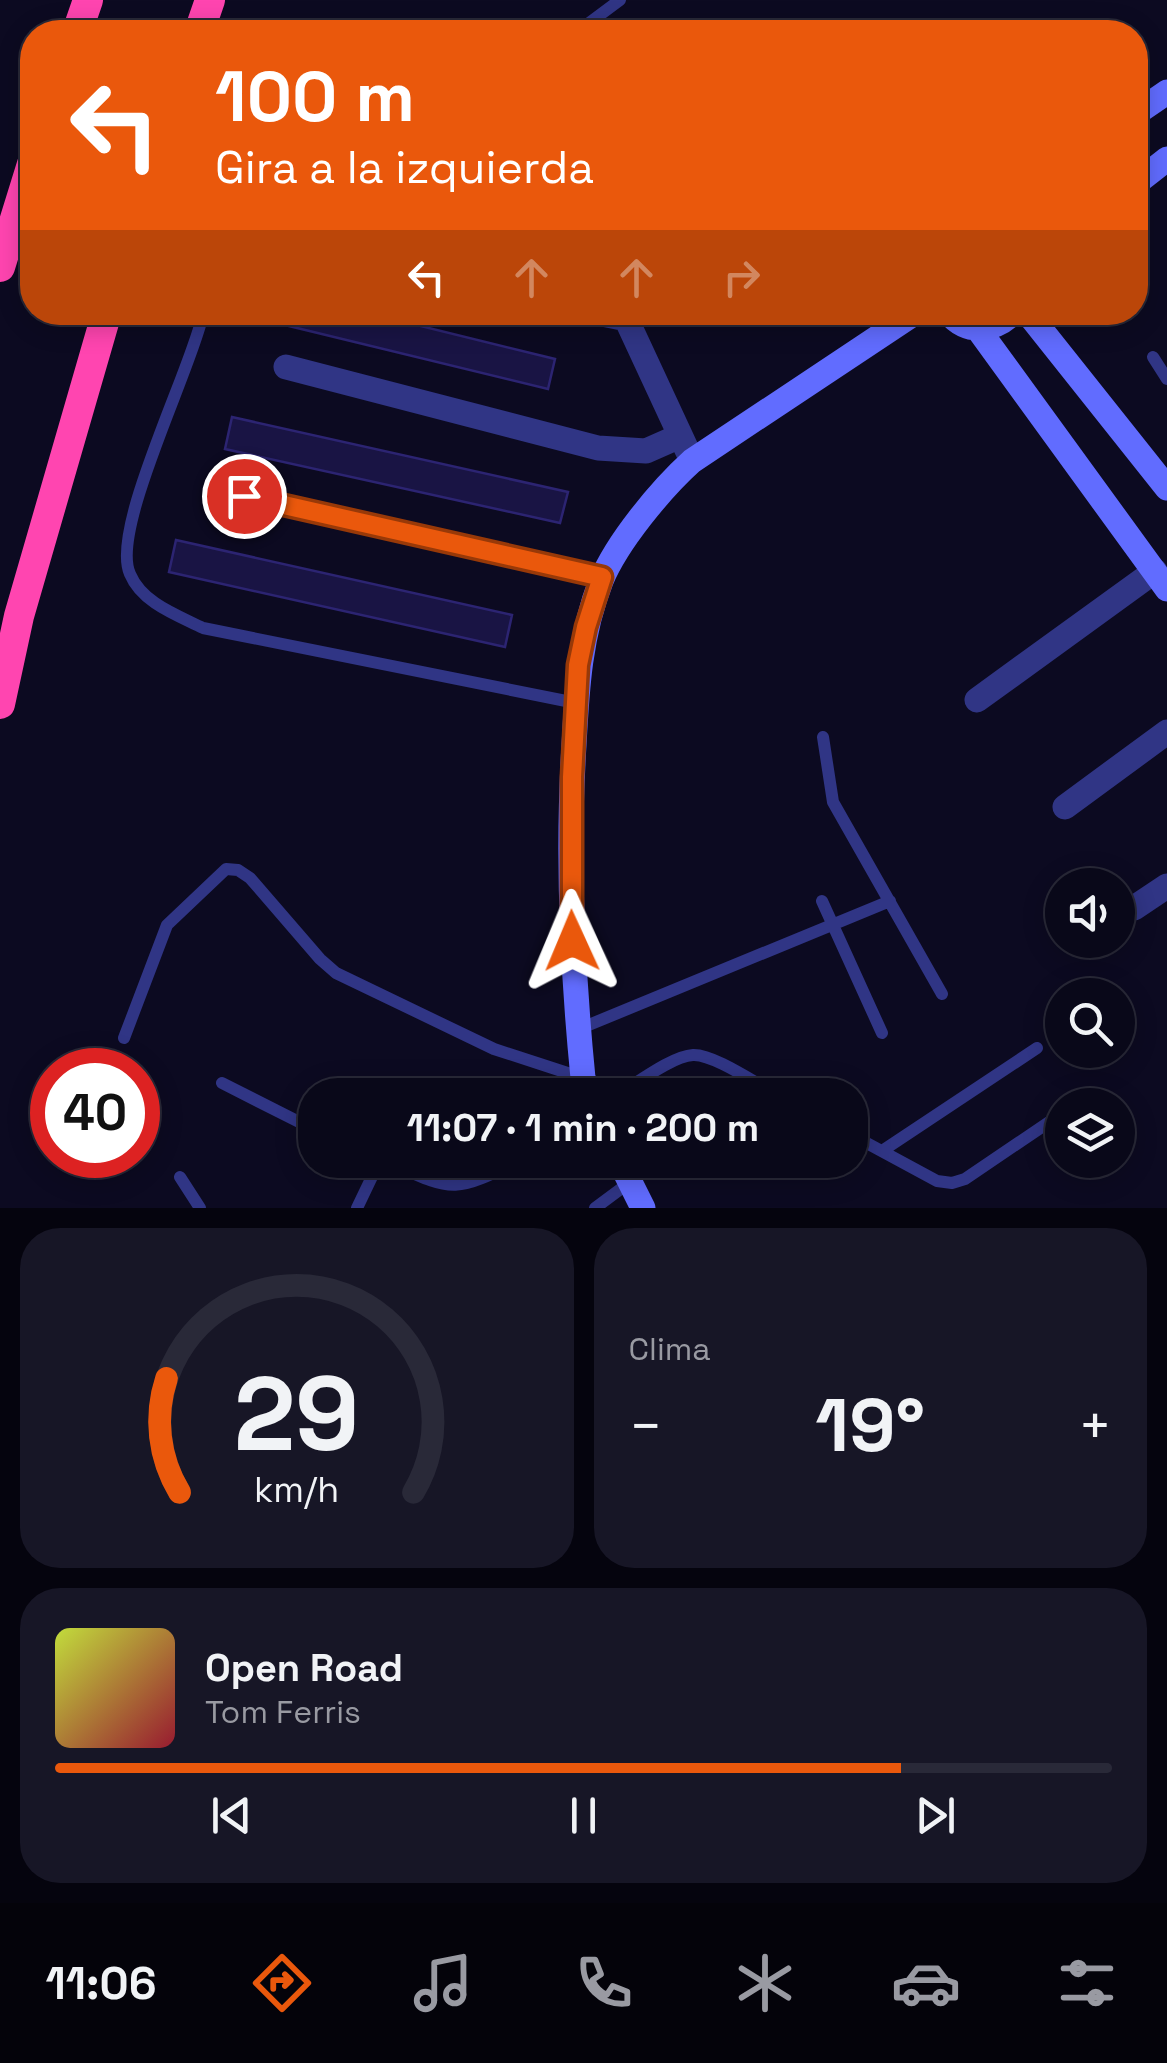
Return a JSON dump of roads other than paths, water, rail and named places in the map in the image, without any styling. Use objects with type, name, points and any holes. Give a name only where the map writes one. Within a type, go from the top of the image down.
[{"type":"highway","points":[[0,206],[20,179]]},
{"type":"highway","points":[[0,267],[20,202]]},
{"type":"highway","points":[[0,704],[18,616],[103,325]]},
{"type":"street","points":[[629,325],[692,461]]},
{"type":"street","points":[[586,1078],[578,1029],[570,858],[578,665],[602,577],[664,487],[692,461],[896,325]]},
{"type":"street","points":[[964,325],[978,329],[995,325]]},
{"type":"street","points":[[1037,325],[1167,488]]},
{"type":"street","points":[[978,329],[1161,580],[978,700]]},
{"type":"street","points":[[286,366],[598,448],[646,451],[680,436]]},
{"type":"street","points":[[1065,807],[1167,732]]},
{"type":"street","points":[[1135,907],[1167,886]]},
{"type":"street","points":[[629,1178],[644,1208]]},
{"type":"lane","points":[[592,20],[620,0]]},
{"type":"lane","points":[[200,325],[194,351],[132,510],[125,548],[130,576],[157,606],[203,628],[576,703]]},
{"type":"lane","points":[[1153,357],[1167,378]]},
{"type":"lane","points":[[244,496],[602,577]]},
{"type":"lane","points":[[823,736],[833,802],[942,994]]},
{"type":"lane","points":[[124,1038],[167,925],[226,869],[238,870],[250,878],[336,973],[494,1050],[564,1078]]},
{"type":"lane","points":[[822,901],[882,1033]]},
{"type":"lane","points":[[578,1029],[890,901]]},
{"type":"lane","points":[[882,1151],[1037,1048]]},
{"type":"lane","points":[[646,1078],[676,1060],[694,1055],[746,1078]]},
{"type":"lane","points":[[222,1083],[298,1121]]},
{"type":"lane","points":[[868,1144],[937,1181],[952,1183],[965,1179],[1045,1125]]},
{"type":"lane","points":[[180,1177],[200,1208]]},
{"type":"lane","points":[[358,1208],[373,1178]]},
{"type":"lane","points":[[425,1178],[444,1186],[460,1187],[480,1178]]},
{"type":"lane","points":[[595,1208],[619,1178]]}]
